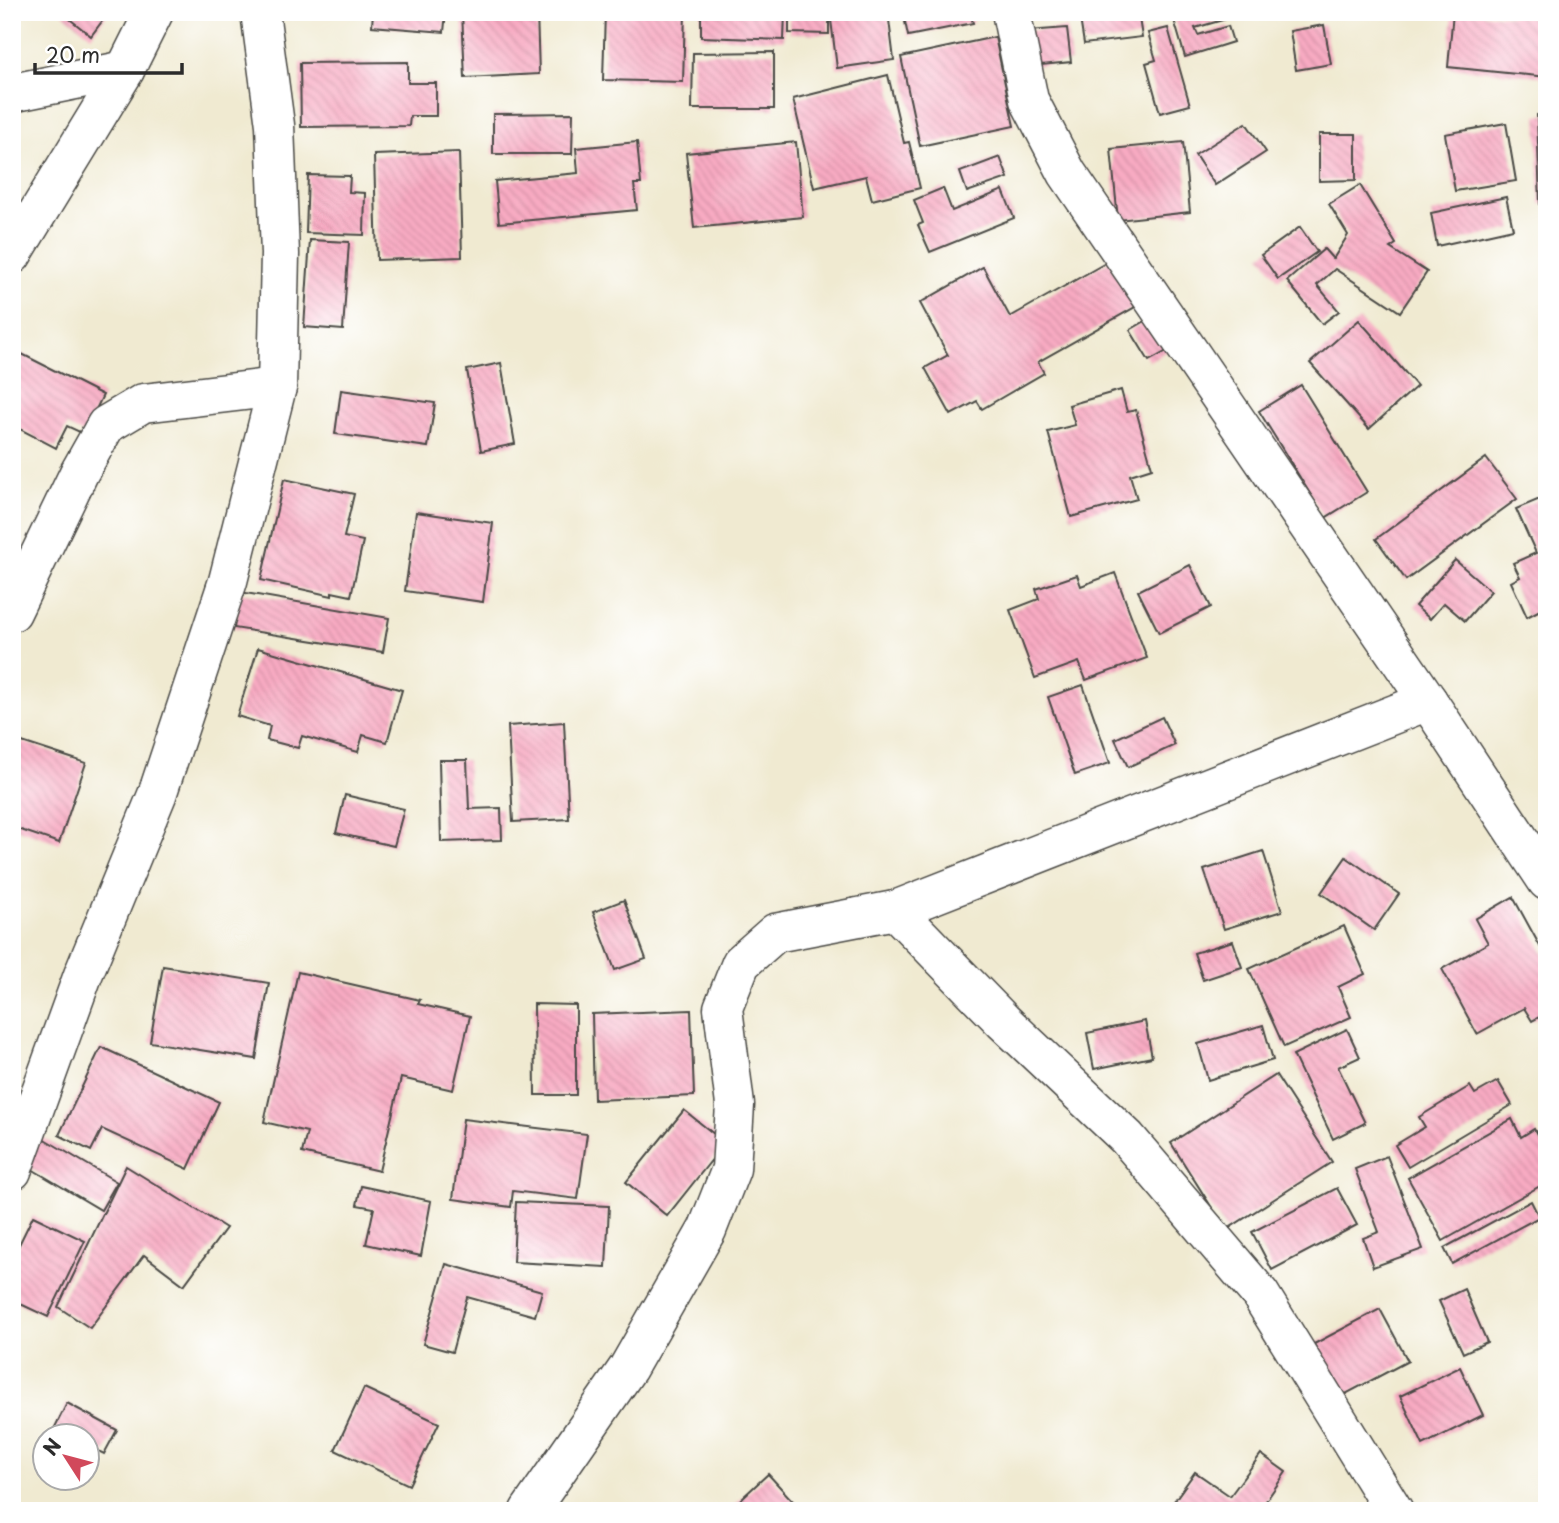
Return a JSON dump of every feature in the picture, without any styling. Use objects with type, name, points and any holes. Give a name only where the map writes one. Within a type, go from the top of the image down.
[{"type":"street","points":[[12,255],[125,71],[154,12]]},
{"type":"street","points":[[12,1171],[83,975],[157,795],[228,581],[277,387],[280,254],[275,125],[260,12]]},
{"type":"street","points":[[1011,12],[1029,100],[1067,173],[1428,701],[1547,881]]},
{"type":"street","points":[[12,93],[125,71]]},
{"type":"street","points":[[12,612],[79,473],[106,425],[143,402],[277,387]]},
{"type":"street","points":[[528,1511],[628,1368],[707,1230],[732,1169],[735,1105],[723,1008],[741,963],[775,933],[895,910],[1428,701]]},
{"type":"street","points":[[895,910],[1003,1021],[1127,1138],[1260,1294],[1394,1511]]},
{"type":"building","points":[[61,12],[109,12],[91,36]]},
{"type":"building","points":[[373,12],[446,12],[444,32],[372,26]]},
{"type":"building","points":[[462,12],[537,12],[539,74],[465,78]]},
{"type":"building","points":[[605,12],[685,12],[683,82],[603,80]]},
{"type":"building","points":[[701,12],[785,12],[784,40],[701,37]]},
{"type":"building","points":[[789,12],[829,12],[829,34],[789,33]]},
{"type":"building","points":[[830,12],[888,12],[894,60],[837,68]]},
{"type":"building","points":[[903,12],[970,12],[973,23],[908,36]]},
{"type":"building","points":[[1079,12],[1138,12],[1142,37],[1084,44]]},
{"type":"building","points":[[1224,12],[1226,19],[1195,28],[1198,35],[1228,26],[1233,42],[1185,57],[1172,13]]},
{"type":"building","points":[[1453,12],[1547,18],[1547,77],[1448,67]]},
{"type":"building","points":[[1324,25],[1331,64],[1296,70],[1290,31]]},
{"type":"building","points":[[1067,28],[1071,62],[1031,66],[1028,31]]},
{"type":"building","points":[[1168,28],[1190,105],[1160,113],[1146,63],[1156,60],[1148,33]]},
{"type":"building","points":[[995,37],[1014,126],[920,146],[901,57]]},
{"type":"building","points":[[774,52],[774,109],[692,109],[693,53]]},
{"type":"building","points":[[408,62],[408,83],[436,83],[436,116],[410,116],[409,126],[301,127],[300,63]]},
{"type":"building","points":[[888,75],[904,143],[909,142],[920,188],[872,200],[866,176],[814,188],[793,99]]},
{"type":"building","points":[[573,113],[572,154],[493,154],[493,114]]},
{"type":"building","points":[[1547,114],[1547,203],[1540,204],[1537,115]]},
{"type":"building","points":[[1246,123],[1266,152],[1215,185],[1195,155]]},
{"type":"building","points":[[1506,123],[1516,181],[1455,191],[1445,134]]},
{"type":"building","points":[[1319,134],[1356,134],[1356,180],[1319,181]]},
{"type":"building","points":[[637,142],[641,184],[634,184],[637,210],[499,223],[495,181],[578,173],[576,148]]},
{"type":"building","points":[[796,142],[803,217],[694,228],[686,153]]},
{"type":"building","points":[[1183,142],[1190,212],[1118,220],[1111,149]]},
{"type":"building","points":[[459,152],[462,257],[377,260],[374,155]]},
{"type":"building","points":[[1000,157],[1008,178],[967,192],[960,172]]},
{"type":"building","points":[[308,175],[350,176],[349,192],[365,193],[364,235],[306,233]]},
{"type":"building","points":[[1360,185],[1396,244],[1390,248],[1427,272],[1400,312],[1335,269],[1317,285],[1339,311],[1322,324],[1287,281],[1324,249],[1333,259],[1348,235],[1329,204]]},
{"type":"building","points":[[943,188],[952,211],[1003,190],[1014,218],[930,252],[918,225],[923,223],[914,200]]},
{"type":"building","points":[[1506,197],[1513,229],[1437,246],[1431,213]]},
{"type":"building","points":[[1300,227],[1317,252],[1278,279],[1261,255]]},
{"type":"building","points":[[310,240],[349,242],[343,330],[304,327]]},
{"type":"building","points":[[1109,261],[1135,307],[1038,362],[1044,373],[982,409],[977,401],[951,415],[925,368],[948,355],[920,303],[983,267],[1010,317]]},
{"type":"building","points":[[1154,316],[1172,348],[1149,361],[1130,330]]},
{"type":"building","points":[[1359,320],[1417,386],[1369,429],[1310,363]]},
{"type":"building","points":[[12,349],[103,395],[84,434],[67,426],[56,448],[12,425]]},
{"type":"building","points":[[501,363],[515,444],[481,451],[467,370]]},
{"type":"building","points":[[1301,385],[1367,492],[1325,518],[1259,411]]},
{"type":"building","points":[[341,390],[435,403],[428,447],[335,434]]},
{"type":"building","points":[[1121,390],[1127,412],[1136,410],[1152,468],[1130,475],[1137,499],[1071,517],[1048,432],[1075,425],[1069,405]]},
{"type":"building","points":[[1486,458],[1517,499],[1406,580],[1376,539]]},
{"type":"building","points":[[284,479],[354,494],[344,537],[363,541],[351,596],[332,592],[332,596],[261,580]]},
{"type":"building","points":[[1547,496],[1547,618],[1544,620],[1540,610],[1527,617],[1511,582],[1520,577],[1513,563],[1536,553],[1516,509]]},
{"type":"building","points":[[416,512],[493,523],[483,602],[405,591]]},
{"type":"building","points":[[1455,560],[1491,591],[1465,621],[1444,603],[1430,619],[1415,606]]},
{"type":"building","points":[[1190,565],[1211,607],[1159,633],[1138,591]]},
{"type":"building","points":[[1115,573],[1147,658],[1086,680],[1079,662],[1035,678],[1010,610],[1039,599],[1036,589],[1077,575],[1081,586]]},
{"type":"building","points":[[240,592],[389,618],[383,652],[234,628]]},
{"type":"building","points":[[258,648],[402,690],[387,742],[363,735],[358,752],[302,736],[298,748],[267,740],[270,726],[237,716]]},
{"type":"building","points":[[1083,685],[1110,763],[1075,775],[1048,697]]},
{"type":"building","points":[[1162,717],[1175,745],[1128,767],[1115,739]]},
{"type":"building","points":[[564,722],[569,819],[513,822],[508,726]]},
{"type":"building","points":[[19,741],[86,763],[59,843],[12,827],[12,762]]},
{"type":"building","points":[[439,760],[467,760],[469,809],[501,808],[502,840],[441,842]]},
{"type":"building","points":[[345,795],[404,809],[394,846],[336,833]]},
{"type":"building","points":[[1263,851],[1282,911],[1224,929],[1204,870]]},
{"type":"building","points":[[1346,857],[1399,894],[1374,930],[1321,893]]},
{"type":"building","points":[[1513,897],[1547,959],[1547,1013],[1532,1021],[1524,1008],[1477,1034],[1442,969],[1488,943],[1475,919]]},
{"type":"building","points":[[624,900],[646,959],[615,970],[593,912]]},
{"type":"building","points":[[1344,926],[1365,974],[1338,987],[1351,1017],[1284,1047],[1249,969]]},
{"type":"building","points":[[1233,941],[1242,967],[1203,980],[1194,953]]},
{"type":"building","points":[[163,966],[269,983],[256,1059],[150,1042]]},
{"type":"building","points":[[298,972],[420,1000],[418,1004],[470,1016],[453,1090],[401,1078],[379,1171],[302,1153],[307,1132],[264,1122]]},
{"type":"building","points":[[534,1004],[576,1005],[576,1095],[535,1095]]},
{"type":"building","points":[[691,1010],[694,1096],[594,1100],[592,1014]]},
{"type":"building","points":[[1145,1021],[1152,1057],[1094,1069],[1087,1033]]},
{"type":"building","points":[[1263,1025],[1273,1060],[1208,1080],[1198,1044]]},
{"type":"building","points":[[1347,1029],[1360,1057],[1338,1067],[1365,1123],[1333,1139],[1293,1055]]},
{"type":"building","points":[[101,1047],[219,1102],[188,1169],[102,1129],[91,1151],[59,1135]]},
{"type":"building","points":[[1276,1075],[1332,1162],[1226,1230],[1171,1143]]},
{"type":"building","points":[[1498,1081],[1512,1105],[1408,1167],[1395,1145],[1425,1127],[1419,1117],[1470,1086],[1475,1094]]},
{"type":"building","points":[[684,1110],[725,1143],[667,1216],[626,1182]]},
{"type":"building","points":[[463,1119],[587,1134],[578,1199],[513,1191],[511,1207],[453,1199]]},
{"type":"building","points":[[1512,1119],[1521,1137],[1534,1129],[1547,1152],[1547,1182],[1443,1241],[1408,1178]]},
{"type":"building","points":[[41,1137],[117,1182],[101,1210],[25,1165]]},
{"type":"building","points":[[1387,1156],[1423,1249],[1373,1267],[1363,1238],[1379,1232],[1355,1169]]},
{"type":"building","points":[[126,1166],[226,1228],[184,1285],[144,1255],[90,1328],[58,1307]]},
{"type":"building","points":[[361,1186],[431,1201],[421,1256],[366,1244],[374,1208],[357,1205]]},
{"type":"building","points":[[1337,1188],[1357,1225],[1272,1270],[1252,1232]]},
{"type":"building","points":[[1531,1201],[1539,1217],[1452,1264],[1444,1248]]},
{"type":"building","points":[[516,1202],[609,1206],[606,1267],[513,1262]]},
{"type":"building","points":[[33,1216],[85,1241],[48,1317],[12,1300],[12,1259]]},
{"type":"building","points":[[446,1264],[542,1291],[535,1316],[467,1297],[452,1352],[423,1344]]},
{"type":"building","points":[[1464,1289],[1487,1342],[1463,1353],[1439,1301]]},
{"type":"building","points":[[1380,1309],[1408,1361],[1342,1396],[1314,1344]]},
{"type":"building","points":[[1460,1367],[1483,1415],[1423,1445],[1400,1396]]},
{"type":"building","points":[[364,1388],[439,1423],[409,1485],[335,1450]]},
{"type":"building","points":[[67,1403],[117,1430],[104,1454],[102,1422],[58,1422]]},
{"type":"building","points":[[1261,1454],[1286,1472],[1259,1511],[1238,1511],[1228,1504],[1223,1511],[1167,1511],[1195,1472],[1230,1496]]},
{"type":"building","points":[[768,1474],[802,1511],[728,1511]]}]
